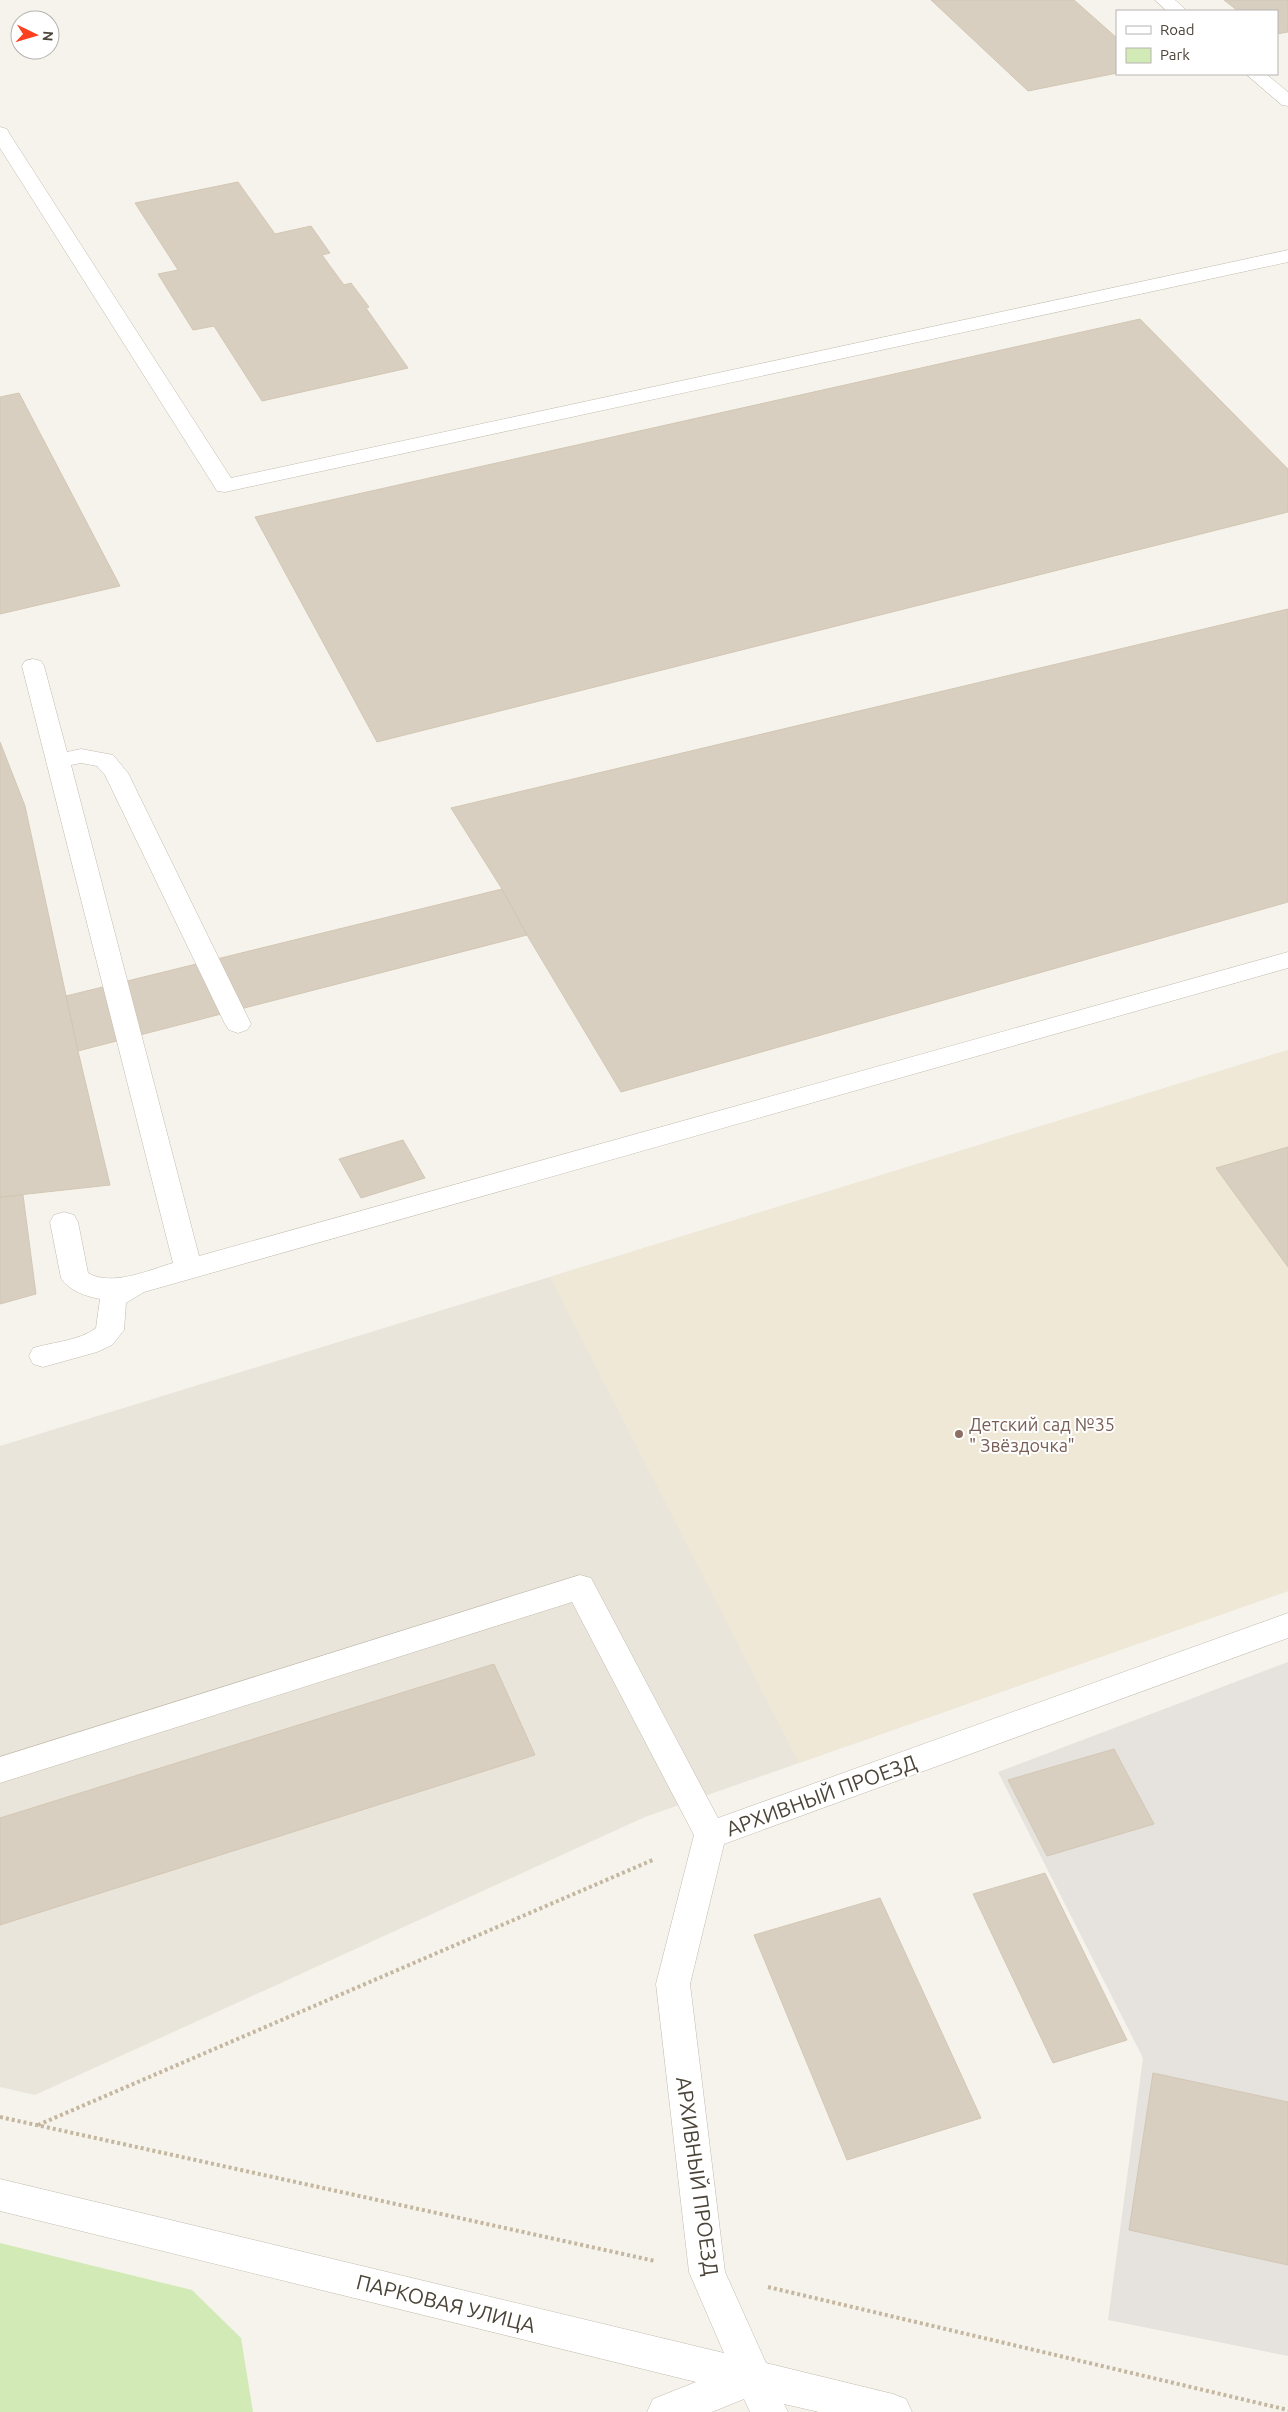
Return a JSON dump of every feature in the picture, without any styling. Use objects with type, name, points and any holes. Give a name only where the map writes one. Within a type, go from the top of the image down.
[{"type":"street","points":[[1164,0],[1177,10]]},
{"type":"street","points":[[1256,75],[1288,101]]},
{"type":"street","points":[[0,133],[225,486],[1283,262]]},
{"type":"street","points":[[33,666],[188,1270]]},
{"type":"street","points":[[57,761],[81,756],[105,760],[116,773],[238,1024]]},
{"type":"street","points":[[64,1222],[75,1278],[89,1288],[109,1290],[188,1270],[1288,960]]},
{"type":"street","points":[[44,1356],[99,1340],[108,1334],[111,1322],[110,1307],[116,1295],[135,1284]]},
{"type":"street","points":[[0,1770],[580,1587],[710,1835]]},
{"type":"street","name":"АРХИВНЫЙ ПРОЕЗД","points":[[769,2412],[707,2272],[673,1984],[710,1835],[1288,1625]]},
{"type":"street","name":"ПАРКОВАЯ УЛИЦА","points":[[0,2195],[893,2412]]},
{"type":"street","points":[[666,2412],[753,2378]]},
{"type":"path","points":[[38,2125],[710,1835]]},
{"type":"path","points":[[0,2117],[707,2272],[1288,2410]]},
{"type":"shaded area","points":[[1288,1050],[1288,1591],[645,1817],[35,2095],[0,2087],[0,1446]]},
{"type":"shaded area","name":"Детский сад №35 \" Звёздочка\"","points":[[1288,1050],[1288,1591],[799,1763],[550,1277]]},
{"type":"shaded area","points":[[1288,1662],[1288,2356],[1108,2320],[1143,2058],[998,1772]]},
{"type":"green space","points":[[0,2243],[192,2290],[241,2338],[253,2412],[0,2412]]},
{"type":"building","points":[[931,0],[1074,0],[1116,37],[1116,73],[1028,91]]},
{"type":"building","points":[[1224,0],[1288,0],[1288,32],[1278,34],[1278,10],[1237,10]]},
{"type":"building","points":[[238,182],[275,234],[311,226],[330,253],[322,255],[344,285],[351,283],[369,307],[366,308],[408,368],[262,401],[214,326],[193,330],[158,274],[178,270],[135,203]]},
{"type":"building","points":[[1140,319],[1288,469],[1288,512],[377,742],[255,517]]},
{"type":"building","points":[[19,393],[120,586],[0,614],[0,397]]},
{"type":"building","points":[[1288,609],[1288,902],[621,1092],[527,935],[502,889],[451,808]]},
{"type":"building","points":[[0,742],[25,806],[78,1051],[110,1185],[0,1197]]},
{"type":"building","points":[[502,889],[527,935],[78,1051],[66,996]]},
{"type":"building","points":[[403,1140],[425,1178],[361,1198],[339,1159]]},
{"type":"building","points":[[1288,1147],[1288,1267],[1216,1168]]},
{"type":"building","points":[[23,1195],[36,1294],[0,1304],[0,1197]]},
{"type":"building","points":[[494,1664],[535,1755],[0,1925],[0,1818]]},
{"type":"building","points":[[1114,1749],[1154,1824],[1047,1856],[1008,1780]]},
{"type":"building","points":[[1045,1873],[1127,2040],[1053,2063],[973,1894]]},
{"type":"building","points":[[880,1898],[981,2118],[847,2160],[754,1935]]},
{"type":"building","points":[[1153,2073],[1288,2102],[1288,2265],[1129,2230]]},
{"type":"place","name":"Детский сад №35 \" Звёздочка\"","points":[[959,1434]]}]
